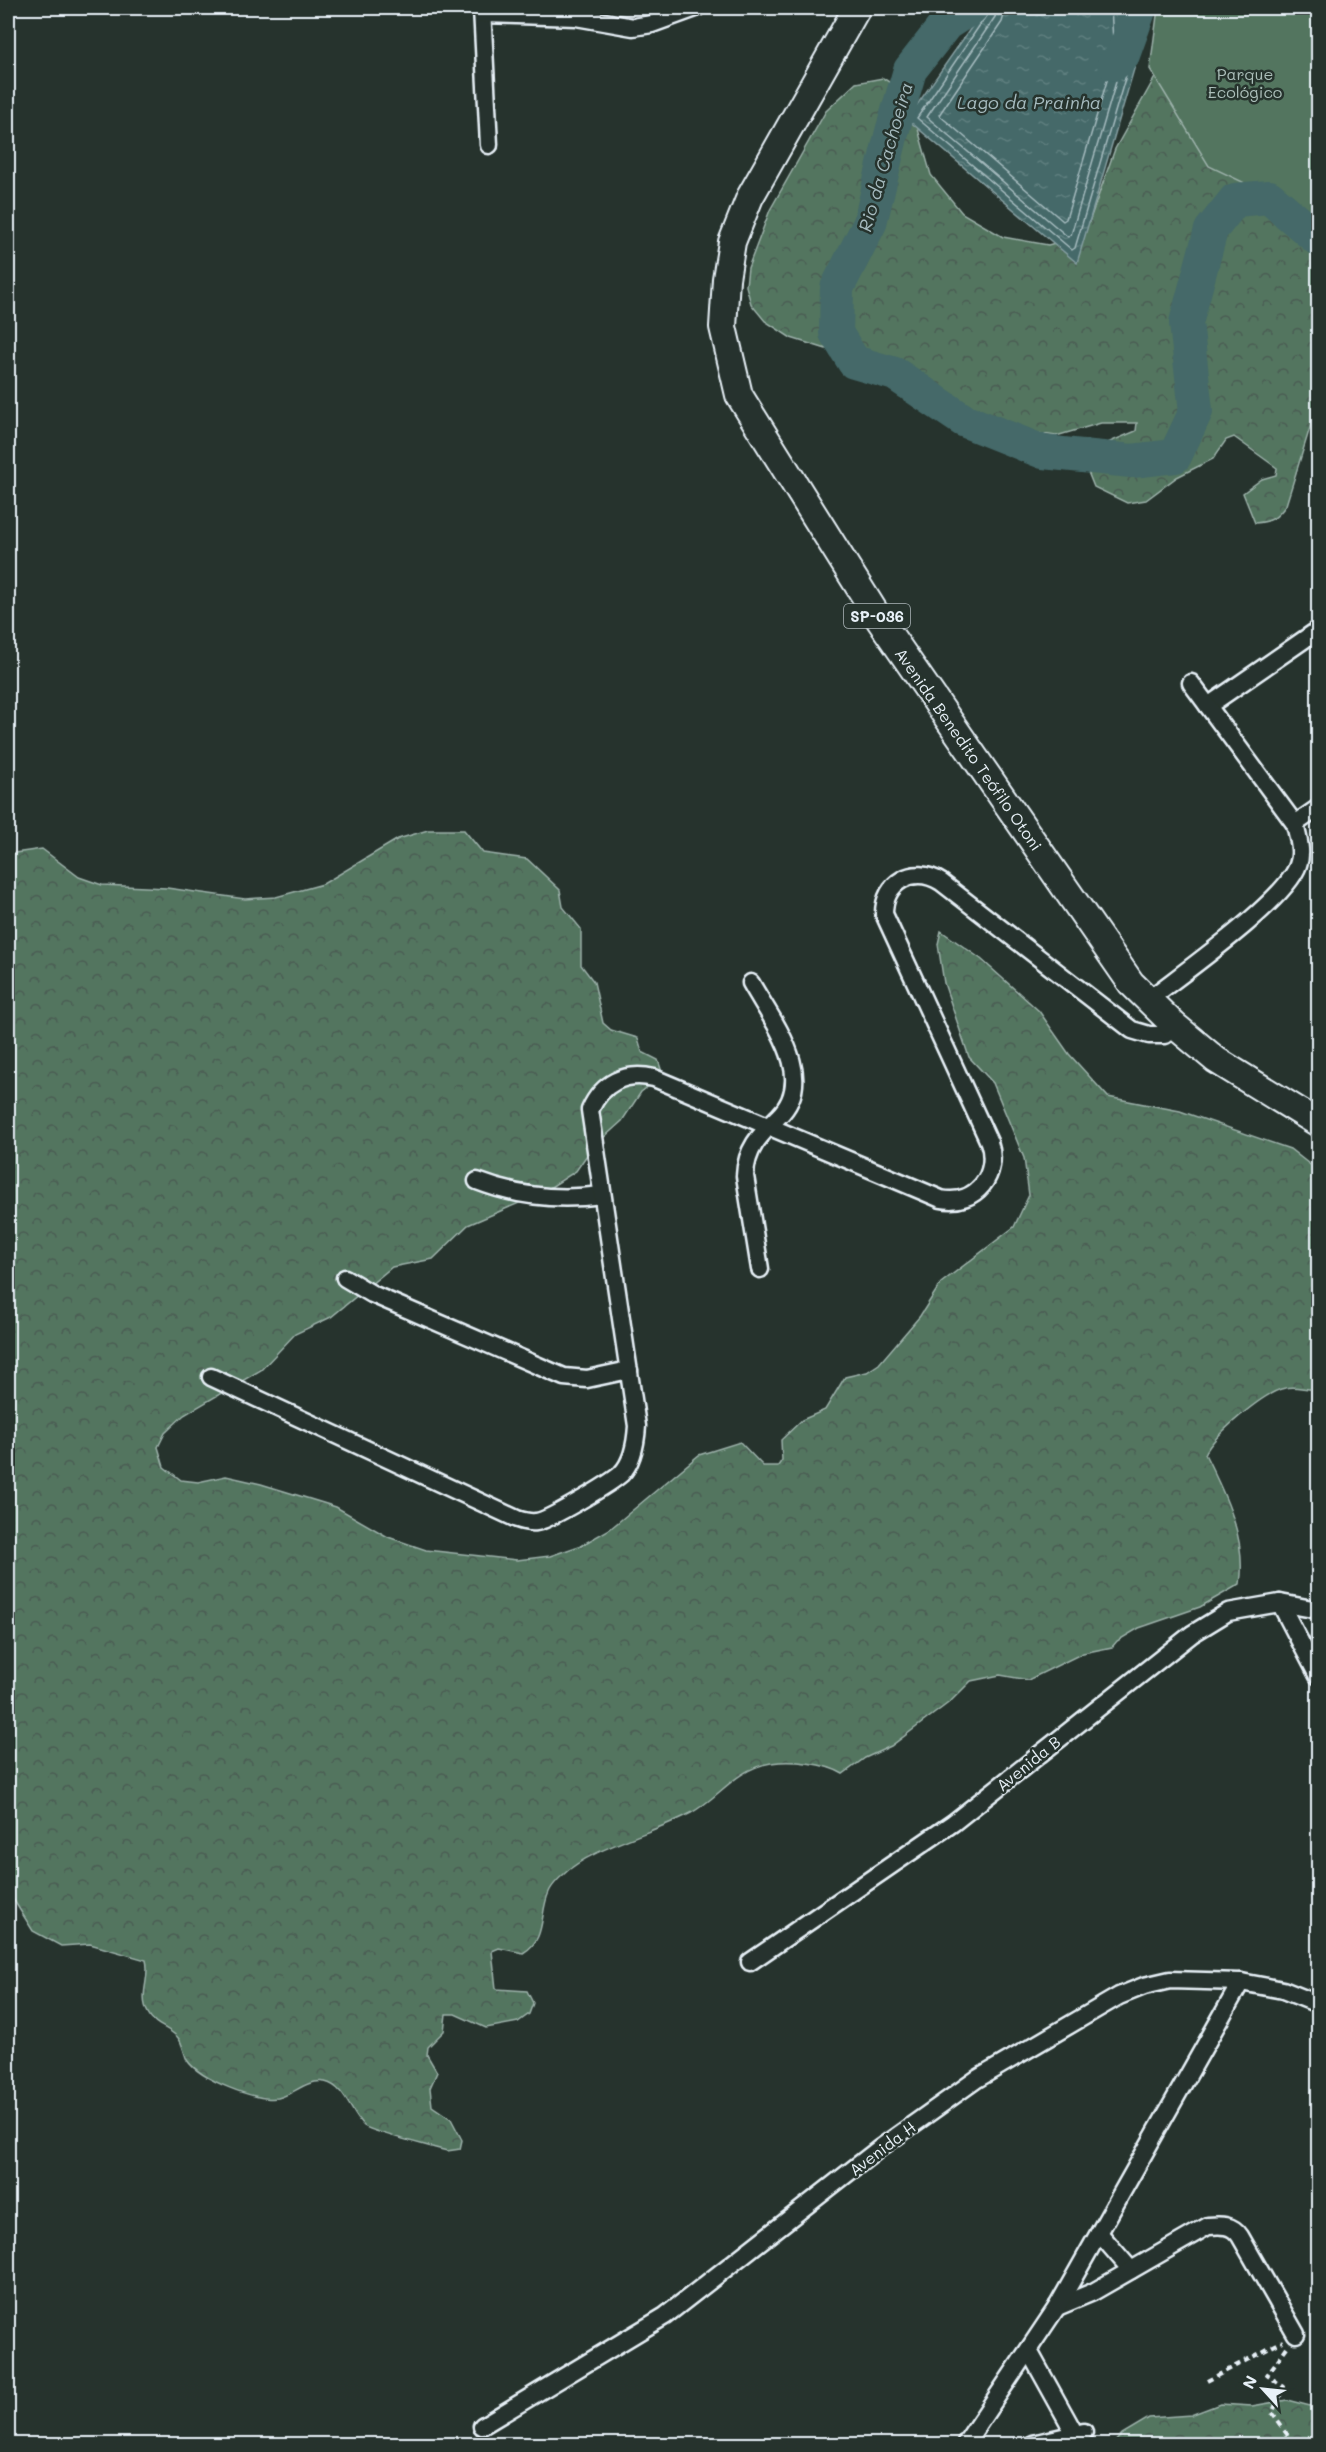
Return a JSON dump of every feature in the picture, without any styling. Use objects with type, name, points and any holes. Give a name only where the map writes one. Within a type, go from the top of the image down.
[{"type":"main road","name":"Avenida Benedito Teófilo Otoni","points":[[857,8],[750,197],[732,242],[726,279],[723,327],[739,395],[881,622],[1131,983],[1174,1025],[1216,1060],[1318,1123]]},
{"type":"street","points":[[489,145],[482,11],[576,17],[633,27],[652,24],[696,8]]},
{"type":"street","points":[[1208,706],[1318,630]]},
{"type":"street","points":[[1148,1000],[1248,921],[1291,880],[1301,853],[1295,825],[1191,683]]},
{"type":"street","points":[[1295,825],[1318,808]]},
{"type":"street","points":[[211,1377],[517,1519],[536,1522],[550,1518],[620,1474],[633,1452],[637,1426],[590,1110],[602,1090],[621,1078],[632,1075],[654,1078],[941,1199],[963,1199],[984,1186],[993,1161],[989,1142],[884,914],[889,890],[901,879],[926,874],[941,882],[1132,1030],[1149,1035],[1164,1035],[1174,1025]]},
{"type":"street","points":[[752,983],[792,1059],[795,1079],[791,1098],[781,1115],[752,1146],[745,1176],[760,1269]]},
{"type":"street","points":[[477,1181],[517,1194],[538,1197],[602,1195]]},
{"type":"street","points":[[345,1278],[372,1293],[564,1377],[587,1379],[628,1370]]},
{"type":"street","points":[[1280,1603],[1318,1676]]},
{"type":"street","name":"Avenida B","points":[[750,1962],[953,1823],[1192,1634],[1228,1612],[1280,1603],[1318,1610]]},
{"type":"street","name":"Avenida H","points":[[482,2426],[665,2316],[880,2148],[977,2079],[1119,1996],[1144,1986],[1170,1980],[1241,1982],[1283,1990],[1318,2004]]},
{"type":"street","points":[[965,2445],[1057,2307],[1241,1982]]},
{"type":"street","points":[[1057,2307],[1093,2292],[1208,2226],[1224,2225],[1240,2236],[1296,2334]]},
{"type":"street","points":[[1100,2233],[1131,2270]]},
{"type":"street","points":[[1029,2351],[1080,2433],[1033,2445]]},
{"type":"path","points":[[1207,2381],[1296,2334]]},
{"type":"path","points":[[1294,2445],[1272,2413],[1284,2388],[1267,2375],[1296,2334]]},
{"type":"green space","name":"Parque Ecológico","points":[[1158,8],[1318,8],[1318,218],[1209,166],[1150,69]]},
{"type":"green space","points":[[1318,8],[1318,402],[1286,505],[1273,518],[1255,523],[1243,493],[1262,479],[1276,475],[1277,468],[1234,437],[1226,440],[1213,459],[1177,477],[1146,500],[1127,503],[1094,487],[1086,467],[1100,446],[1136,431],[1137,423],[1101,423],[1056,436],[974,423],[920,401],[855,358],[791,338],[765,321],[751,304],[746,286],[748,268],[770,210],[826,111],[856,83],[883,78],[903,91],[912,108],[931,175],[962,213],[1003,237],[1048,245],[1074,238],[1089,222],[1115,149],[1158,72]]},
{"type":"green space","points":[[428,830],[464,830],[483,853],[527,859],[560,890],[563,907],[581,929],[581,965],[594,982],[603,1023],[611,1030],[638,1038],[642,1052],[658,1060],[663,1075],[641,1092],[622,1121],[591,1149],[576,1171],[540,1194],[468,1225],[433,1259],[392,1267],[331,1317],[295,1334],[261,1370],[184,1415],[165,1433],[158,1447],[164,1467],[181,1480],[198,1482],[226,1476],[261,1484],[336,1507],[388,1537],[426,1550],[517,1560],[550,1556],[582,1545],[610,1529],[699,1455],[740,1442],[763,1466],[778,1466],[782,1460],[781,1440],[802,1420],[825,1410],[845,1377],[867,1372],[879,1364],[920,1316],[941,1283],[1014,1227],[1029,1195],[1024,1158],[993,1083],[969,1057],[944,983],[938,944],[941,931],[981,959],[1039,1011],[1069,1054],[1108,1097],[1180,1111],[1290,1149],[1318,1171],[1318,1389],[1289,1387],[1265,1397],[1240,1415],[1218,1436],[1205,1454],[1233,1517],[1240,1550],[1240,1584],[1200,1607],[1139,1628],[1117,1641],[1112,1647],[1083,1653],[1028,1680],[1000,1675],[971,1681],[951,1701],[891,1746],[865,1758],[843,1774],[827,1767],[798,1762],[779,1762],[758,1766],[737,1778],[691,1813],[605,1849],[574,1866],[550,1890],[539,1933],[531,1947],[523,1953],[499,1948],[492,1951],[496,1989],[527,1991],[533,2003],[529,2014],[518,2022],[486,2028],[455,2014],[446,2014],[444,2031],[428,2047],[427,2055],[437,2072],[430,2088],[432,2106],[451,2119],[462,2140],[460,2149],[447,2151],[369,2129],[359,2121],[338,2089],[325,2082],[312,2083],[284,2096],[269,2098],[243,2093],[203,2075],[187,2060],[179,2039],[151,2018],[148,2013],[144,2000],[146,1960],[90,1944],[61,1946],[33,1931],[8,1891],[8,854],[42,849],[79,877],[102,885],[167,888],[245,899],[276,897],[323,884],[398,839]]},
{"type":"green space","points":[[1287,2400],[1310,2406],[1318,2403],[1318,2444],[1113,2444],[1122,2434],[1149,2418],[1191,2415],[1220,2404],[1252,2406]]},
{"type":"water","name":"Lago da Prainha","points":[[985,8],[1133,8],[1137,59],[1077,263],[907,119]]},
{"type":"waterway","name":"Rio da Cachoeira","points":[[971,8],[946,24],[910,70],[870,223],[837,288],[836,333],[854,362],[895,374],[963,420],[1043,452],[1132,461],[1175,456],[1196,411],[1186,323],[1211,230],[1235,200],[1269,197],[1318,239]]},
{"type":"waterway","name":"Rio da Cachoeira","points":[[1114,64],[1123,55],[1140,8]]}]
